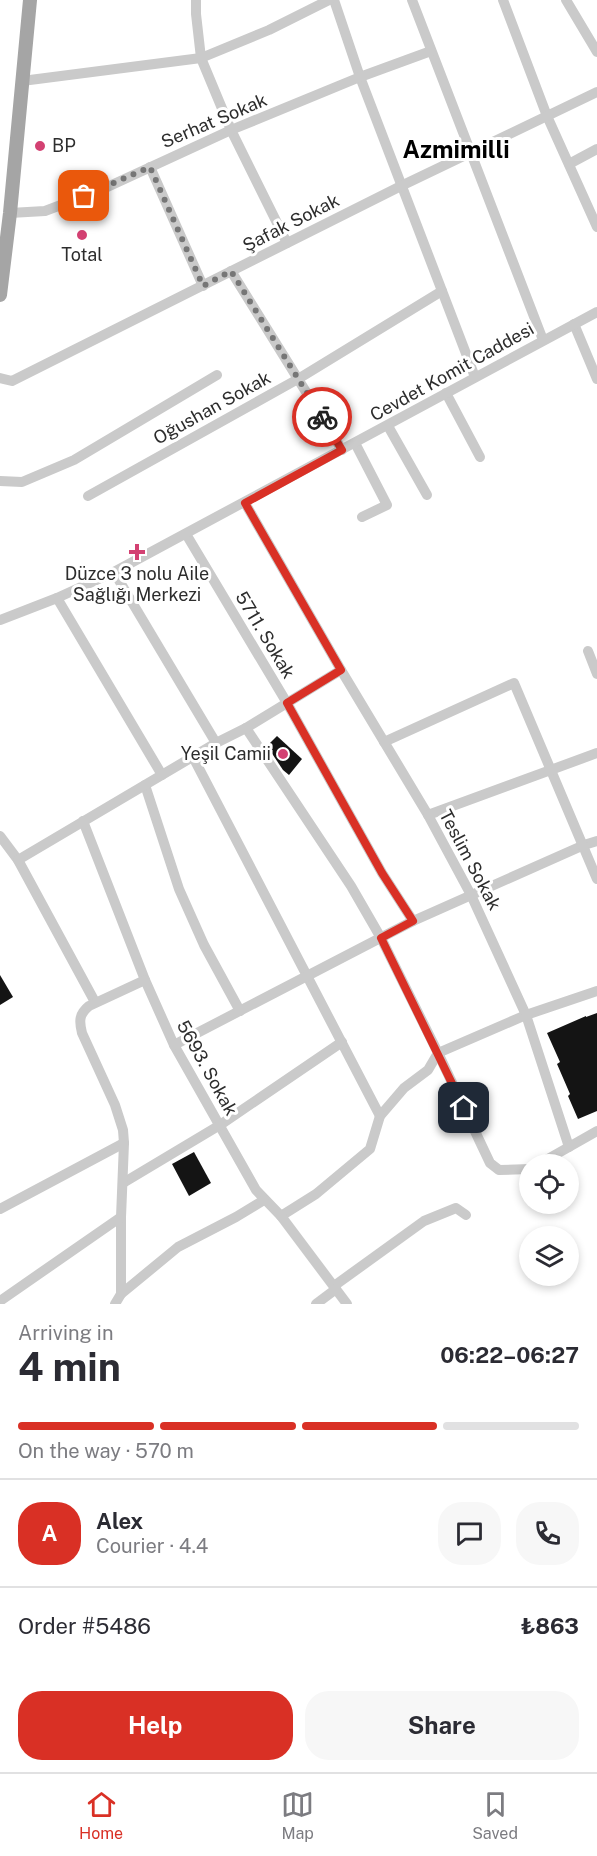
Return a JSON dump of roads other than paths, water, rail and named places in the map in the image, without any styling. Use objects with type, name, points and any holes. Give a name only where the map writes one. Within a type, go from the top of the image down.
[{"type":"main road","points":[[0,295],[30,0]]},
{"type":"street","points":[[196,0],[201,58],[231,130],[287,243]]},
{"type":"street","points":[[22,81],[201,58],[269,30],[329,0]]},
{"type":"street","points":[[334,0],[360,77],[475,377]]},
{"type":"street","points":[[412,0],[543,340]]},
{"type":"street","points":[[503,0],[547,116],[597,227]]},
{"type":"street","points":[[566,0],[597,52]]},
{"type":"street","points":[[587,36],[597,28]]},
{"type":"street","name":"Serhat Sokak","points":[[10,213],[45,211],[103,189],[231,130],[360,77],[431,51]]},
{"type":"street","name":"Şafak Sokak","points":[[0,378],[12,381],[401,186],[597,92]]},
{"type":"street","points":[[569,164],[597,149]]},
{"type":"street","points":[[150,167],[203,286]]},
{"type":"street","points":[[231,271],[342,450]]},
{"type":"street","name":"Oğushan Sokak","points":[[88,496],[298,379],[442,291]]},
{"type":"street","name":"Cevdet Komit Caddesi","points":[[0,620],[57,598],[114,572],[597,312]]},
{"type":"street","points":[[574,324],[597,379]]},
{"type":"street","points":[[0,481],[21,482],[74,460],[217,375]]},
{"type":"street","points":[[446,393],[480,457]]},
{"type":"street","points":[[388,426],[427,495]]},
{"type":"street","points":[[355,443],[387,505],[362,516]]},
{"type":"street","name":"Teslim Sokak","points":[[245,503],[428,815],[471,895],[526,1015],[569,1147]]},
{"type":"street","name":"5711. Sokak","points":[[186,534],[287,703],[382,873],[413,921]]},
{"type":"street","points":[[114,572],[216,743]]},
{"type":"street","points":[[57,598],[162,775]]},
{"type":"street","points":[[588,651],[597,674]]},
{"type":"street","points":[[18,860],[216,743],[246,728],[341,670]]},
{"type":"street","points":[[384,742],[514,683],[597,879]]},
{"type":"street","points":[[246,728],[351,886],[381,938],[490,1163],[500,1170],[519,1169]]},
{"type":"street","points":[[428,815],[597,753]]},
{"type":"street","points":[[193,757],[380,1116]]},
{"type":"street","points":[[145,785],[179,889],[204,945],[240,1011]]},
{"type":"street","name":"5693. Sokak","points":[[83,821],[145,980],[174,1045],[256,1190],[281,1216],[347,1304]]},
{"type":"street","points":[[0,836],[18,860],[94,1002]]},
{"type":"street","points":[[174,1045],[413,921],[597,841]]},
{"type":"street","points":[[122,1294],[123,1130],[115,1105],[92,1058],[79,1022],[83,1011],[94,1002],[145,980]]},
{"type":"street","points":[[281,1216],[316,1194],[370,1149],[380,1116],[404,1088],[428,1071],[438,1053],[526,1015],[597,991]]},
{"type":"street","points":[[123,1183],[220,1125],[342,1042]]},
{"type":"street","points":[[557,1154],[597,1131]]},
{"type":"street","points":[[0,1209],[124,1143]]},
{"type":"street","points":[[115,1304],[122,1294],[178,1247],[264,1200]]},
{"type":"street","points":[[316,1304],[335,1287],[424,1221],[456,1208],[466,1215]]},
{"type":"street","points":[[0,1300],[122,1217]]},
{"type":"place","name":"BP","points":[[40,146]]},
{"type":"place","name":"Total","points":[[82,235]]},
{"type":"place","name":"Düzce 3 nolu Aile Sağlığı Merkezi","points":[[137,552]]},
{"type":"place","name":"Yeşil Camii","points":[[283,754]]},
{"type":"district","name":"Azmimilli","points":[[456,150]]}]
